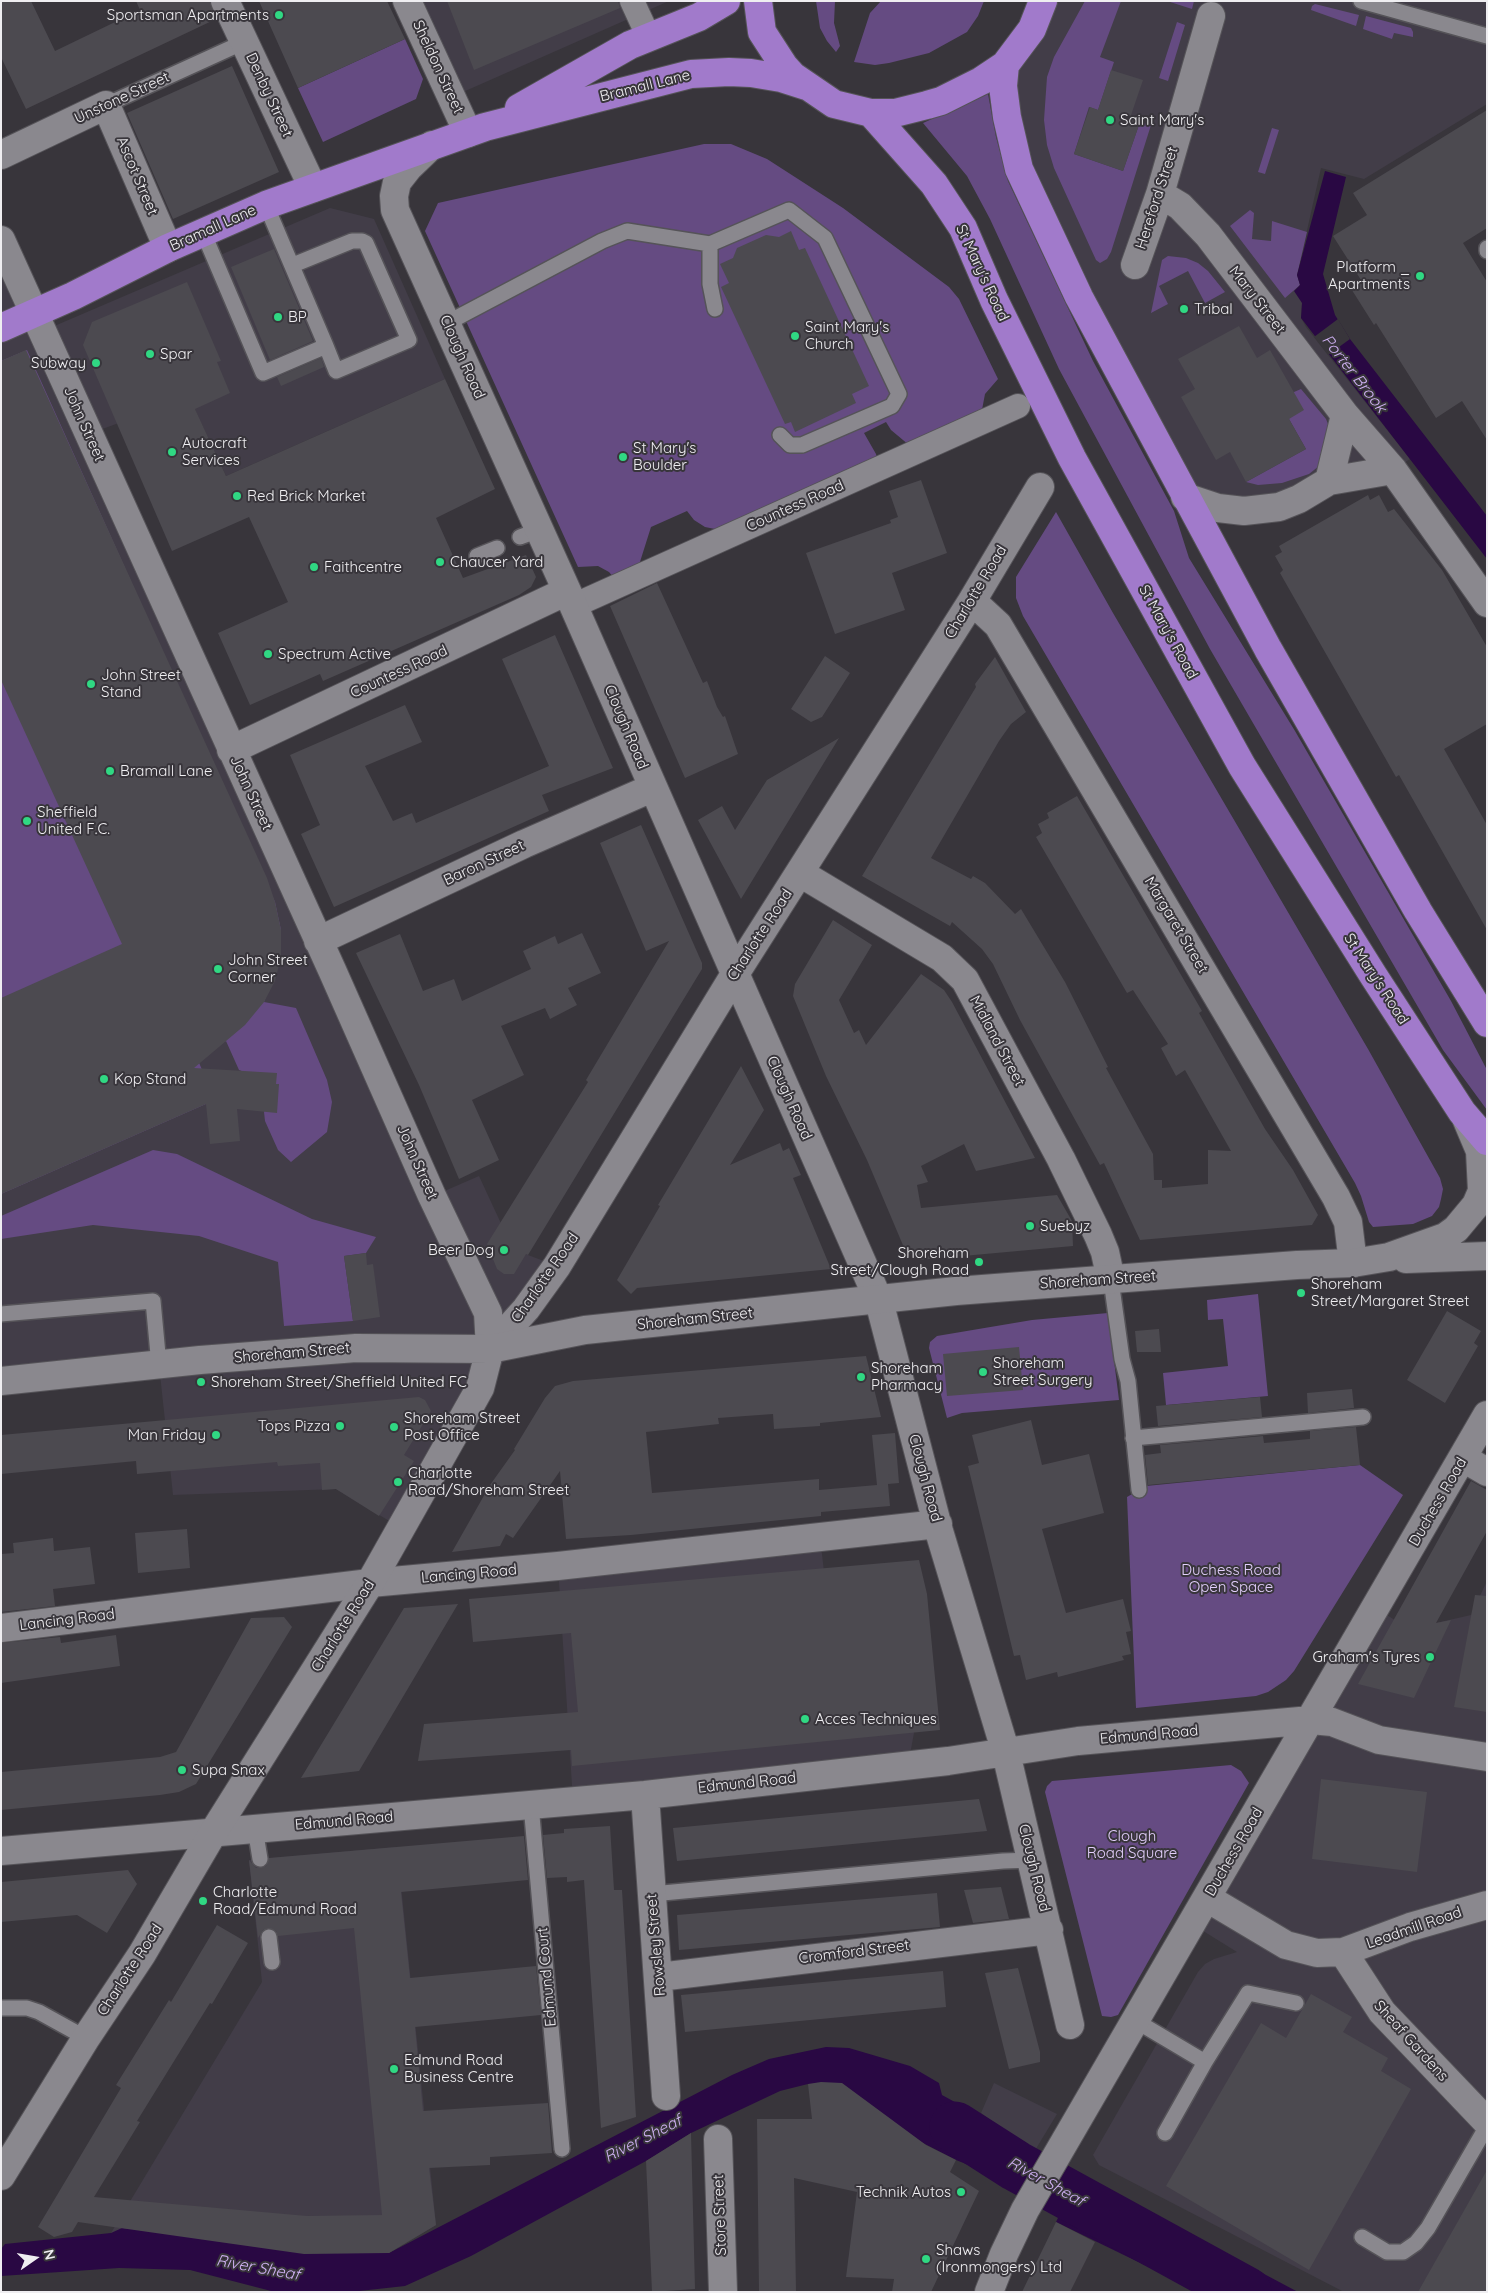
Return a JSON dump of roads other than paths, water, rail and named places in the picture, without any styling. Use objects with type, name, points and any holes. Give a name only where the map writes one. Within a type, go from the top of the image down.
[{"type":"highway","name":"Bramall Lane","points":[[476,130],[630,45],[699,17],[726,1]]},
{"type":"highway","points":[[758,1],[762,32],[784,66],[806,86],[834,104],[871,113],[895,112],[941,101],[981,81],[1005,65],[1032,29],[1043,1]]},
{"type":"highway","points":[[1005,65],[1003,86],[1006,109],[1019,168],[1079,297],[1268,650],[1418,911],[1487,1023]]},
{"type":"highway","name":"Bramall Lane","points":[[1,328],[73,296],[168,248],[266,205],[476,130],[691,74],[751,73],[781,78],[806,86]]},
{"type":"highway","name":"St Mary's Road","points":[[871,113],[934,184],[963,228],[998,309],[1072,458],[1242,766],[1373,975],[1462,1112],[1487,1142]]},
{"type":"street","name":"Denby Street","points":[[225,1],[313,188]]},
{"type":"street","name":"Sheldon Street","points":[[408,1],[476,130]]},
{"type":"street","points":[[632,1],[644,27]]},
{"type":"street","name":"Hereford Street","points":[[1135,265],[1160,194],[1213,8]]},
{"type":"street","name":"Unstone Street","points":[[1,155],[106,105]]},
{"type":"street","name":"Ascot Street","points":[[106,105],[168,248]]},
{"type":"street","name":"Bramall Lane","points":[[395,210],[394,196],[397,182],[408,168],[432,145]]},
{"type":"street","name":"Mary Street","points":[[1160,194],[1180,206],[1208,235],[1345,415],[1393,470],[1487,603]]},
{"type":"street","name":"Clough Road","points":[[395,210],[447,323],[530,533],[570,599],[879,1301],[938,1524],[1006,1753],[1070,2025]]},
{"type":"street","name":"John Street","points":[[1,240],[432,1196],[488,1314],[490,1348]]},
{"type":"street","name":"Countess Road","points":[[231,750],[408,668],[1018,406]]},
{"type":"street","points":[[1329,480],[1345,415]]},
{"type":"street","points":[[1185,497],[1218,508],[1244,511],[1260,510],[1285,504],[1329,480],[1393,470]]},
{"type":"street","name":"Charlotte Road","points":[[1,2176],[86,2038],[142,1954],[214,1833],[370,1583],[480,1388],[490,1348],[526,1309],[581,1226],[735,974],[972,601],[1040,487]]},
{"type":"street","name":"Margaret Street","points":[[972,601],[998,625],[1336,1197],[1348,1222],[1353,1263]]},
{"type":"street","name":"Baron Street","points":[[318,941],[524,844],[652,788]]},
{"type":"street","name":"Midland Street","points":[[800,873],[942,958],[965,980],[1098,1235],[1106,1252],[1112,1280]]},
{"type":"street","name":"Shoreham Street","points":[[1,1381],[356,1348],[490,1348],[585,1330],[998,1288],[1297,1265],[1353,1263],[1389,1257],[1445,1236],[1456,1229],[1476,1205],[1482,1191],[1480,1151],[1462,1112]]},
{"type":"street","name":"Shoreham Street","points":[[1389,1257],[1416,1259],[1487,1256]]},
{"type":"street","name":"Duchess Road","points":[[989,2292],[1024,2210],[1056,2159],[1487,1415]]},
{"type":"street","points":[[1463,1458],[1487,1472]]},
{"type":"street","name":"Lancing Road","points":[[1,1628],[370,1583],[558,1566],[938,1524]]},
{"type":"street","name":"Edmund Road","points":[[1,1851],[645,1795],[1006,1753],[1078,1740],[1311,1720],[1332,1722],[1379,1740],[1487,1757]]},
{"type":"street","name":"Rowsley Street","points":[[645,1795],[666,2096]]},
{"type":"street","points":[[1207,1898],[1286,1944],[1317,1953],[1343,1952]]},
{"type":"street","name":"Leadmill Road","points":[[1343,1952],[1410,1927],[1487,1905]]},
{"type":"street","name":"Cromford Street","points":[[659,1977],[1049,1930]]},
{"type":"street","name":"Sheaf Gardens","points":[[1343,1952],[1382,2012],[1487,2122]]},
{"type":"street","name":"Store Street","points":[[718,2139],[723,2292]]},
{"type":"lane","points":[[1361,1],[1487,36]]},
{"type":"lane","name":"Unstone Street","points":[[106,105],[244,42]]},
{"type":"lane","points":[[266,205],[336,371],[408,340],[366,243],[352,241],[292,265]]},
{"type":"lane","points":[[447,323],[602,241],[627,231],[710,244],[789,210],[826,238],[899,394],[892,406],[802,445],[790,445],[780,435]]},
{"type":"lane","points":[[203,232],[262,373],[326,346]]},
{"type":"lane","points":[[710,244],[710,284],[715,309]]},
{"type":"lane","points":[[477,556],[497,548]]},
{"type":"lane","points":[[1112,1280],[1122,1359],[1128,1381],[1138,1490]]},
{"type":"lane","points":[[1,1314],[153,1301],[159,1365]]},
{"type":"lane","points":[[1133,1438],[1363,1417]]},
{"type":"lane","name":"Edmund Court","points":[[531,1805],[562,2148]]},
{"type":"lane","points":[[255,1828],[260,1859]]},
{"type":"lane","points":[[652,1894],[1002,1861],[1032,1860]]},
{"type":"lane","points":[[269,1937],[272,1962]]},
{"type":"lane","points":[[1165,2133],[1248,1993],[1296,2003]]},
{"type":"lane","points":[[1,2008],[27,2008],[39,2012],[86,2038]]},
{"type":"lane","points":[[1136,2021],[1206,2062]]},
{"type":"lane","points":[[1362,2237],[1387,2252],[1403,2252],[1416,2243],[1428,2228],[1487,2126]]},
{"type":"water","name":"Porter Brook","points":[[1325,171],[1346,177],[1323,274],[1335,315],[1350,339],[1487,516],[1487,559],[1301,318],[1302,303],[1294,291],[1300,285],[1297,275]]},
{"type":"water","points":[[826,2047],[849,2048],[910,2066],[939,2083],[942,2095],[973,2112],[1022,2150],[1006,2180],[956,2160],[808,2084],[780,2091],[691,2133],[646,2161],[471,2256],[405,2286],[350,2292],[275,2292],[190,2270],[119,2268],[1,2276],[1,2249],[5,2244],[111,2233],[122,2228],[389,2253],[732,2075],[769,2059]]},
{"type":"water","points":[[1079,2174],[1298,2292],[1200,2292],[1056,2222]]},
{"type":"waterway","name":"River Sheaf","points":[[955,2127],[1016,2166],[1246,2292]]},
{"type":"place","name":"Sportsman Apartments","points":[[279,15]]},
{"type":"place","name":"Saint Mary's","points":[[1110,120]]},
{"type":"place","name":"Platform _ Apartments","points":[[1420,276]]},
{"type":"place","name":"Tribal","points":[[1184,309]]},
{"type":"place","name":"BP","points":[[278,317]]},
{"type":"place","name":"Saint Mary's Church","points":[[795,336]]},
{"type":"place","name":"Spar","points":[[150,354]]},
{"type":"place","name":"Subway","points":[[96,363]]},
{"type":"place","name":"Autocraft Services","points":[[172,452]]},
{"type":"place","name":"St Mary's Boulder","points":[[623,457]]},
{"type":"place","name":"Red Brick Market","points":[[237,496]]},
{"type":"place","name":"Chaucer Yard","points":[[440,562]]},
{"type":"place","name":"Faithcentre","points":[[314,567]]},
{"type":"place","name":"Spectrum Active","points":[[268,654]]},
{"type":"place","name":"John Street Stand","points":[[91,684]]},
{"type":"place","name":"Bramall Lane","points":[[110,771]]},
{"type":"place","name":"Sheffield United F.C.","points":[[27,821]]},
{"type":"place","name":"John Street Corner","points":[[218,969]]},
{"type":"place","name":"Kop Stand","points":[[104,1079]]},
{"type":"place","name":"Suebyz","points":[[1030,1226]]},
{"type":"place","name":"Beer Dog","points":[[504,1250]]},
{"type":"place","name":"Shoreham Street/Clough Road","points":[[979,1262]]},
{"type":"place","name":"Shoreham Street/Margaret Street","points":[[1301,1293]]},
{"type":"place","name":"Shoreham Street Surgery","points":[[983,1372]]},
{"type":"place","name":"Shoreham Pharmacy","points":[[861,1377]]},
{"type":"place","name":"Shoreham Street/Sheffield United FC","points":[[201,1382]]},
{"type":"place","name":"Tops Pizza","points":[[340,1426]]},
{"type":"place","name":"Shoreham Street Post Office","points":[[394,1427]]},
{"type":"place","name":"Man Friday","points":[[216,1435]]},
{"type":"place","name":"Charlotte Road/Shoreham Street","points":[[398,1482]]},
{"type":"place","name":"Graham's Tyres","points":[[1430,1657]]},
{"type":"place","name":"Acces Techniques","points":[[805,1719]]},
{"type":"place","name":"Supa Snax","points":[[182,1770]]},
{"type":"place","name":"Charlotte Road/Edmund Road","points":[[203,1901]]},
{"type":"place","name":"Edmund Road Business Centre","points":[[394,2069]]},
{"type":"place","name":"Technik Autos","points":[[961,2192]]},
{"type":"place","name":"Shaws (Ironmongers) Ltd","points":[[926,2259]]},
{"type":"park label","name":"Duchess Road Open Space","points":[[1231,1578]]},
{"type":"park label","name":"Clough Road Square","points":[[1132,1844]]}]
